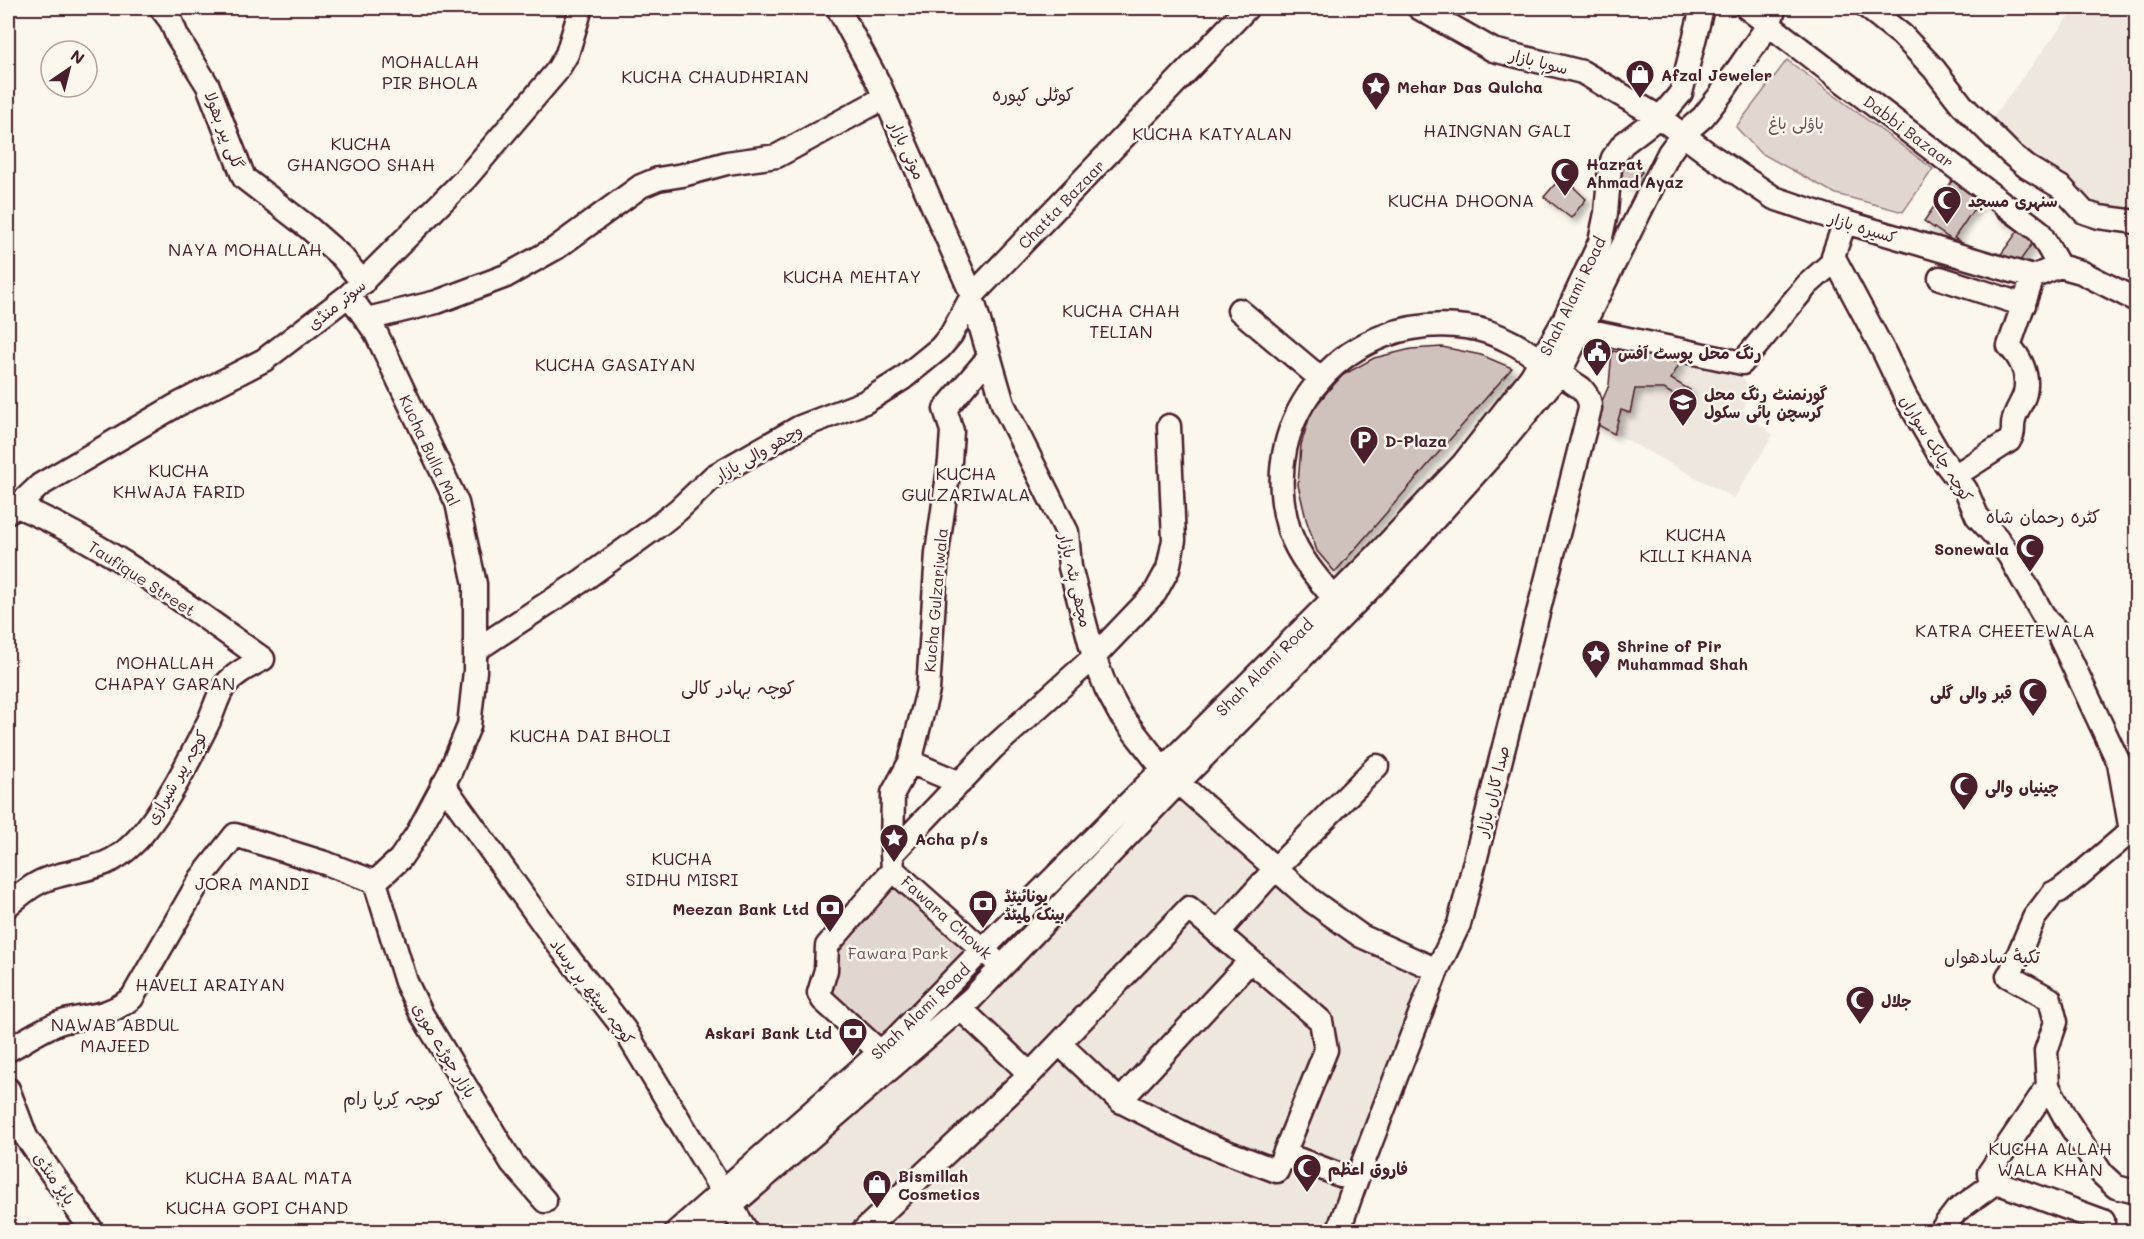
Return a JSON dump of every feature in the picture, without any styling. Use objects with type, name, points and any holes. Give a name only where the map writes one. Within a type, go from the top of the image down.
[{"type":"street","name":"گلی پیر بھولا","points":[[161,8],[171,21],[177,36],[208,86],[244,178],[309,228],[342,257],[367,320]]},
{"type":"street","name":"سوتر منڈی","points":[[12,509],[40,485],[176,406],[264,360],[356,289],[465,179],[557,71],[567,54],[581,8]]},
{"type":"street","name":"موتی بازار","points":[[838,8],[864,54],[933,203],[972,296]]},
{"type":"street","name":"Chatta Bazaar","points":[[972,296],[1247,8]]},
{"type":"street","name":"سوہا بازار","points":[[1419,8],[1493,50],[1582,72],[1659,117],[1682,135]]},
{"type":"street","name":"Shah Alami Road","points":[[887,1058],[897,1037],[983,948],[1171,775],[1391,567],[1494,453],[1559,374],[1572,326],[1600,242],[1613,158],[1623,144],[1676,101],[1684,86],[1702,8]]},
{"type":"street","name":"Dabbi Bazaar","points":[[1747,8],[1772,16],[2039,231],[2059,266]]},
{"type":"street","points":[[1868,8],[1902,35],[1935,69],[1962,105],[2010,153],[2062,188],[2084,212],[2099,217],[2136,222]]},
{"type":"street","name":"Shah Alami Road","points":[[676,1232],[727,1199],[887,1058],[960,1008],[1002,967],[1171,775],[1334,598],[1463,464],[1512,402],[1540,361],[1572,326],[1669,153],[1682,135],[1703,117],[1721,94],[1772,16]]},
{"type":"street","points":[[367,320],[437,302],[506,276],[556,248],[641,186],[658,179],[727,163],[777,156],[884,98]]},
{"type":"street","name":"کسیرہ بازار","points":[[1682,135],[1774,198],[1845,222],[2033,277]]},
{"type":"street","points":[[1572,326],[1742,363],[1807,285],[1835,260],[1833,256],[1845,222]]},
{"type":"street","name":"کوچہ چابک سواراں","points":[[1835,260],[1905,396],[1940,456],[1966,490],[1977,516],[1997,538],[2046,620],[2057,630],[2130,791],[2134,834]]},
{"type":"street","points":[[1956,475],[2008,441],[2014,433],[2013,421],[2025,393],[2025,373],[2019,357],[2009,346],[2033,277],[2059,266],[2080,272],[2136,300]]},
{"type":"street","points":[[1940,278],[2024,305]]},
{"type":"street","name":"مچھی ہٹہ بازار","points":[[972,296],[1003,404],[1067,532],[1070,567],[1095,657],[1106,688],[1120,714],[1171,775],[1312,901],[1361,936],[1437,970]]},
{"type":"street","name":"وچھو والی بازار","points":[[476,650],[611,560],[678,510],[714,476],[800,426],[865,402],[902,379],[940,348],[951,335],[972,296]]},
{"type":"street","points":[[1239,310],[1320,378]]},
{"type":"street","name":"Kucha Bulla Mal","points":[[367,320],[376,333],[457,503],[475,584],[476,650],[469,726],[417,834],[399,859],[375,882]]},
{"type":"street","points":[[1334,598],[1307,567],[1290,530],[1282,490],[1285,450],[1298,412],[1320,378],[1350,351],[1387,333],[1427,325],[1467,327],[1506,339],[1540,361]]},
{"type":"street","name":"Kucha Gulzariwala","points":[[893,862],[893,793],[910,762],[928,690],[936,567],[952,431],[945,409],[989,357]]},
{"type":"street","name":"صدا کاراں بازار","points":[[1338,1232],[1437,970],[1459,924],[1590,408],[1590,401],[1581,388],[1540,361]]},
{"type":"street","points":[[893,862],[993,748],[1095,657],[1155,593],[1168,569],[1174,540],[1169,426]]},
{"type":"street","name":"Taufique Street","points":[[12,509],[60,525],[136,569],[263,659]]},
{"type":"street","name":"کوچہ پیر شیرازی","points":[[8,905],[31,886],[49,878],[102,865],[119,858],[136,842],[155,818],[200,738],[226,685],[247,668],[263,659]]},
{"type":"street","points":[[910,762],[960,783]]},
{"type":"street","points":[[1218,933],[1275,869],[1377,766]]},
{"type":"street","name":"کوچہ سیٹھ ہر پرساد","points":[[443,784],[557,944],[624,1029],[747,1232]]},
{"type":"street","points":[[1940,1232],[1956,1211],[1995,1182],[2104,1226],[2126,1189],[2102,1174],[2066,1119],[2048,1086],[2046,1051],[2056,1022],[2050,999],[2008,976],[2034,918],[2053,893],[2059,891],[2134,834]]},
{"type":"street","points":[[8,1050],[61,1023],[101,1015],[132,998],[201,878],[235,835],[328,864],[375,882]]},
{"type":"street","name":"Fawara Chowk","points":[[887,1058],[823,1000],[819,993],[826,970],[827,946],[893,862],[1002,967]]},
{"type":"street","name":"بازار جوڑے موری","points":[[375,882],[406,982],[421,1012],[512,1163],[545,1201]]},
{"type":"street","points":[[862,1232],[1030,1074],[1189,908],[1321,1021],[1326,1050],[1277,1171],[1203,1143],[1120,1101],[1059,1044]]},
{"type":"street","points":[[1120,1101],[1250,961]]},
{"type":"street","points":[[960,1008],[1030,1074]]},
{"type":"street","points":[[1991,1185],[1989,1173],[2048,1086]]},
{"type":"street","name":"پاپڑ منڈی","points":[[8,1089],[26,1137],[93,1232]]},
{"type":"street","points":[[1284,1154],[1356,1180]]},
{"type":"street","name":"Shah Alami Road","points":[[701,1232],[727,1199]]},
{"type":"shaded area","points":[[2075,8],[2136,8],[2136,225],[2099,217],[1984,129]]},
{"type":"shaded area","name":"گورنمنٹ رنگ محل کرسچن ہائی سکول","points":[[1612,351],[1737,366],[1751,394],[1742,410],[1773,435],[1734,498],[1593,422],[1609,385]]},
{"type":"shaded area","points":[[1183,780],[1312,901],[1437,970],[1338,1231],[747,1232],[731,1206],[960,1008]]},
{"type":"green space","name":"باؤلی باغ","points":[[1787,60],[1933,169],[1903,212],[1836,194],[1759,152],[1736,127]]},
{"type":"green space","name":"Fawara Park","points":[[893,870],[983,949],[879,1051],[823,1000],[826,961]]},
{"type":"building","points":[[1630,160],[1642,172],[1629,187],[1616,176]]},
{"type":"building","name":"Hazrat Ahmad Ayaz","points":[[1562,176],[1586,199],[1571,218],[1544,197]]},
{"type":"building","name":"سنہری مسجد","points":[[1954,178],[1997,209],[1999,216],[2034,241],[2017,265],[1974,255],[1924,221]],"holes":[[[1980,200],[1995,210],[1998,217],[2018,231],[1999,257],[1976,247],[1974,251],[1954,238]]]},
{"type":"building","name":"D-Plaza","points":[[1442,347],[1481,355],[1512,368],[1335,572],[1317,551],[1298,485],[1301,445],[1311,412],[1343,375],[1374,358],[1411,349]]},
{"type":"building","points":[[1612,351],[1682,359],[1671,379],[1690,390],[1684,401],[1664,389],[1635,389],[1630,413],[1621,410],[1614,434],[1593,422],[1609,385]]},
{"type":"place","name":"Afzal Jeweler","points":[[1640,100]]},
{"type":"place","name":"Mehar Das Qulcha","points":[[1376,112]]},
{"type":"place","name":"Hazrat Ahmad Ayaz","points":[[1565,198]]},
{"type":"place","name":"سنہری مسجد","points":[[1947,226]]},
{"type":"place","name":"رنگ محل پوسٹ آفس","points":[[1597,378]]},
{"type":"place","name":"گورنمنٹ رنگ محل کرسچن ہائی سکول","points":[[1683,428]]},
{"type":"place","name":"D-Plaza","points":[[1364,466]]},
{"type":"place","name":"Sonewala","points":[[2030,574]]},
{"type":"place","name":"Shrine of Pir Muhammad Shah","points":[[1596,680]]},
{"type":"place","name":"قبر والی گلی","points":[[2033,718]]},
{"type":"place","name":"چینیاں والی","points":[[1964,812]]},
{"type":"place","name":"Acha p/s","points":[[894,864]]},
{"type":"place","name":"یونائیٹڈ بینک لمیٹڈ","points":[[983,930]]},
{"type":"place","name":"Meezan Bank Ltd","points":[[830,934]]},
{"type":"place","name":"جلال","points":[[1860,1026]]},
{"type":"place","name":"Askari Bank Ltd","points":[[853,1058]]},
{"type":"place","name":"فاروق اعظم","points":[[1307,1194]]},
{"type":"place","name":"Bismillah Cosmetics","points":[[877,1210]]},
{"type":"district","name":"MOHALLAH PIR BHOLA","points":[[430,71]]},
{"type":"district","name":"KUCHA CHAUDHRIAN","points":[[715,76]]},
{"type":"district","name":"کوٹلی کپورہ","points":[[1033,94]]},
{"type":"district","name":"HAINGNAN GALI","points":[[1497,130]]},
{"type":"district","name":"KUCHA KATYALAN","points":[[1212,133]]},
{"type":"district","name":"KUCHA GHANGOO SHAH","points":[[361,153]]},
{"type":"district","name":"KUCHA DHOONA","points":[[1461,200]]},
{"type":"district","name":"NAYA MOHALLAH","points":[[245,249]]},
{"type":"district","name":"KUCHA MEHTAY","points":[[852,276]]},
{"type":"district","name":"KUCHA CHAH TELIAN","points":[[1121,320]]},
{"type":"district","name":"KUCHA GASAIYAN","points":[[615,364]]},
{"type":"district","name":"KUCHA KHWAJA FARID","points":[[179,480]]},
{"type":"district","name":"KUCHA GULZARIWALA","points":[[966,483]]},
{"type":"district","name":"کٹرہ رحمان شاہ","points":[[2043,516]]},
{"type":"district","name":"KUCHA KILLI KHANA","points":[[1696,544]]},
{"type":"district","name":"KATRA CHEETEWALA","points":[[2005,630]]},
{"type":"district","name":"MOHALLAH CHAPAY GARAN","points":[[165,672]]},
{"type":"district","name":"کوچہ بہادر کالی","points":[[738,687]]},
{"type":"district","name":"KUCHA DAI BHOLI","points":[[590,735]]},
{"type":"district","name":"KUCHA SIDHU MISRI","points":[[682,868]]},
{"type":"district","name":"JORA MANDI","points":[[252,883]]},
{"type":"district","name":"تکیۂ سادھواں","points":[[1992,956]]},
{"type":"district","name":"HAVELI ARAIYAN","points":[[210,984]]},
{"type":"district","name":"NAWAB ABDUL MAJEED","points":[[115,1034]]},
{"type":"district","name":"کوچہ کِرپا رام","points":[[393,1098]]},
{"type":"district","name":"KUCHA ALLAH WALA KHAN","points":[[2050,1158]]},
{"type":"district","name":"KUCHA BAAL MATA","points":[[269,1177]]},
{"type":"district","name":"KUCHA GOPI CHAND","points":[[257,1207]]}]
